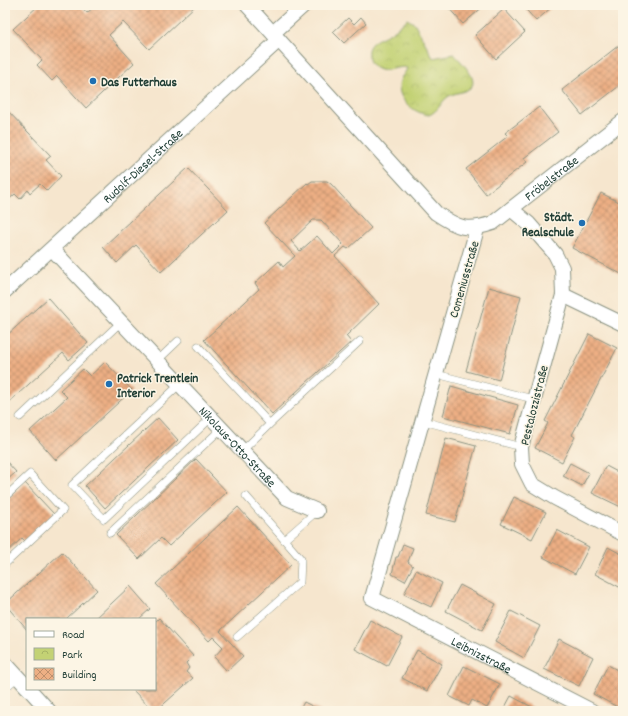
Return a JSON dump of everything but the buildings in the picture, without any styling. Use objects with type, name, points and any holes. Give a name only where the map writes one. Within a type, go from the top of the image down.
[{"type":"street","name":"Comeniusstraße","points":[[247,5],[436,213],[455,226],[477,229],[372,598]]},
{"type":"street","name":"Rudolf-Diesel-Straße","points":[[5,291],[52,249],[276,37],[304,5]]},
{"type":"street","name":"Fröbelstraße","points":[[477,229],[493,223],[623,121]]},
{"type":"street","name":"Pestalozzistraße","points":[[511,209],[529,224],[555,254],[562,268],[563,295],[533,398],[521,447],[522,464],[532,484],[623,534]]},
{"type":"street","name":"Nikolaus-Otto-Straße","points":[[52,249],[287,498],[317,511]]},
{"type":"street","points":[[563,295],[623,324]]},
{"type":"street","name":"Leibnizstraße","points":[[372,598],[592,711]]},
{"type":"street","points":[[5,663],[24,684]]},
{"type":"street","points":[[30,690],[49,711]]},
{"type":"lane","points":[[20,417],[121,322]]},
{"type":"lane","points":[[157,361],[178,341]]},
{"type":"lane","points":[[242,451],[360,341]]},
{"type":"lane","points":[[198,346],[270,424]]},
{"type":"lane","points":[[436,374],[533,398]]},
{"type":"lane","points":[[180,385],[72,485],[104,519],[211,418]]},
{"type":"lane","points":[[422,421],[521,447]]},
{"type":"lane","points":[[110,533],[221,429]]},
{"type":"lane","points":[[5,497],[30,474],[63,510],[5,564]]},
{"type":"lane","points":[[237,637],[300,582],[301,559],[246,496]]},
{"type":"lane","points":[[284,540],[317,511]]},
{"type":"lane","points":[[5,688],[24,684]]},
{"type":"green space","points":[[407,19],[415,24],[433,58],[454,54],[470,73],[472,79],[473,84],[470,88],[449,96],[435,111],[429,115],[423,114],[411,108],[400,93],[400,81],[407,68],[401,67],[380,70],[370,63],[369,59],[368,53],[371,44],[392,32]]},
{"type":"place","name":"Das Futterhaus","points":[[93,81]]},
{"type":"place","name":"Städt. Realschule","points":[[582,223]]},
{"type":"place","name":"Patrick Trentlein Interior","points":[[109,384]]}]
